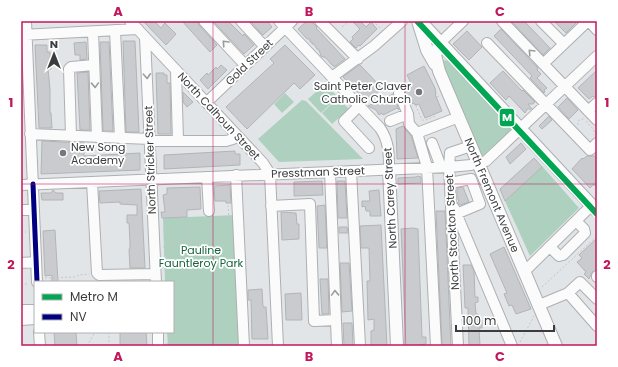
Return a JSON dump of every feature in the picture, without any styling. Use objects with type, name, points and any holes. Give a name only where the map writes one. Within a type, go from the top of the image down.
[{"type":"main road","points":[[419,21],[594,208]]},
{"type":"main road","points":[[419,21],[427,50],[439,71]]},
{"type":"main road","name":"North Fremont Avenue","points":[[440,43],[436,55],[439,71],[525,271],[537,310],[556,346]]},
{"type":"main road","name":"North Carey Street","points":[[389,169],[397,346]]},
{"type":"street","points":[[26,21],[24,35],[37,281]]},
{"type":"street","name":"North Calhoun Street","points":[[130,21],[263,163],[270,174]]},
{"type":"street","points":[[204,21],[246,65]]},
{"type":"street","points":[[241,21],[265,47]]},
{"type":"street","points":[[320,21],[358,59]]},
{"type":"street","points":[[332,77],[358,59],[402,21]]},
{"type":"street","points":[[440,43],[463,21]]},
{"type":"street","points":[[541,21],[564,44]]},
{"type":"street","points":[[543,64],[588,21],[597,30]]},
{"type":"street","points":[[505,22],[597,120]]},
{"type":"street","name":"Gold Street","points":[[206,102],[265,47],[285,23]]},
{"type":"street","name":"North Carey Street","points":[[285,23],[384,134],[388,146],[389,169]]},
{"type":"street","points":[[24,35],[138,29]]},
{"type":"street","points":[[115,30],[120,138]]},
{"type":"street","points":[[93,32],[97,137]]},
{"type":"street","name":"North Stricker Street","points":[[145,37],[155,278]]},
{"type":"street","points":[[488,43],[590,150],[597,143]]},
{"type":"street","points":[[479,164],[486,161],[521,129],[597,56]]},
{"type":"street","points":[[72,136],[69,70],[71,67],[94,65]]},
{"type":"street","points":[[176,70],[178,141]]},
{"type":"street","points":[[399,93],[408,114],[409,124],[417,133],[427,167],[436,346]]},
{"type":"street","points":[[588,111],[597,103]]},
{"type":"street","points":[[359,106],[344,121],[369,148]]},
{"type":"street","points":[[390,121],[408,114]]},
{"type":"street","points":[[417,133],[458,117]]},
{"type":"street","points":[[30,134],[178,141],[226,141],[233,139],[236,135]]},
{"type":"street","points":[[432,143],[445,167]]},
{"type":"street","points":[[445,167],[450,153],[471,146]]},
{"type":"street","name":"Presstman Street","points":[[21,184],[445,167],[479,164]]},
{"type":"street","name":"North Stockton Street","points":[[445,167],[451,201],[458,346]]},
{"type":"street","points":[[351,171],[360,346]]},
{"type":"street","points":[[330,172],[337,346]]},
{"type":"street","points":[[270,174],[278,346]]},
{"type":"street","points":[[236,175],[244,343]]},
{"type":"street","points":[[207,177],[208,211]]},
{"type":"street","points":[[455,182],[471,179],[480,204]]},
{"type":"street","points":[[92,182],[97,273],[99,275],[155,278]]},
{"type":"street","points":[[456,214],[493,198]]},
{"type":"street","points":[[451,201],[512,346]]},
{"type":"street","points":[[271,206],[310,204],[314,321],[336,320]]},
{"type":"street","points":[[525,271],[576,221],[594,208]]},
{"type":"street","points":[[21,210],[34,210]]},
{"type":"street","points":[[550,247],[559,256],[564,256],[585,232],[576,221]]},
{"type":"street","points":[[21,263],[36,262]]},
{"type":"street","points":[[537,310],[568,293],[580,282],[597,299]]},
{"type":"street","points":[[568,293],[597,326]]},
{"type":"street","points":[[21,310],[34,310]]},
{"type":"street","points":[[21,320],[34,319]]},
{"type":"street","points":[[39,333],[40,346]]},
{"type":"street","points":[[158,333],[162,345]]},
{"type":"path","points":[[342,27],[349,21]]},
{"type":"path","points":[[373,21],[384,32]]},
{"type":"path","points":[[435,116],[422,120],[416,106],[441,95]]},
{"type":"path","points":[[579,128],[578,121],[583,118],[594,130],[594,136],[597,136]]},
{"type":"path","points":[[484,121],[491,121],[494,125],[492,133],[488,134],[482,131],[481,127],[484,121]]},
{"type":"path","points":[[492,133],[497,139]]},
{"type":"path","points":[[542,191],[549,190],[558,180]]},
{"type":"path","points":[[211,241],[210,219],[229,218],[228,206]]},
{"type":"path","points":[[162,231],[210,229]]},
{"type":"path","points":[[190,230],[190,242]]},
{"type":"path","points":[[21,232],[26,232]]},
{"type":"path","points":[[540,289],[597,236]]},
{"type":"path","points":[[162,247],[174,247],[173,242],[239,240]]},
{"type":"path","points":[[37,281],[92,274]]},
{"type":"path","points":[[21,284],[34,282]]},
{"type":"path","points":[[518,346],[537,310]]},
{"type":"path","points":[[88,346],[94,333]]},
{"type":"path","points":[[108,346],[109,333]]},
{"type":"path","points":[[593,346],[597,342]]},
{"type":"path","points":[[162,345],[244,343]]},
{"type":"green space","points":[[443,60],[448,61],[513,128],[484,155],[481,155],[445,70]]},
{"type":"green space","points":[[325,84],[338,97],[321,113],[308,99]]},
{"type":"green space","points":[[285,93],[294,102],[282,113],[274,104]]},
{"type":"green space","points":[[338,98],[349,109],[332,124],[322,113]]},
{"type":"green space","points":[[302,100],[306,101],[363,159],[279,162],[258,139]]},
{"type":"green space","points":[[542,166],[579,208],[530,256],[505,201]]},
{"type":"green space","name":"Pauline Fauntleroy Park","points":[[237,215],[242,346],[168,346],[167,333],[174,333],[174,281],[165,281],[163,218]]},
{"type":"building","points":[[143,21],[154,21],[161,28],[165,23],[176,34],[166,45]]},
{"type":"building","points":[[182,21],[197,21],[217,45],[210,52]]},
{"type":"building","points":[[213,21],[228,21],[243,36],[244,34],[254,45],[244,54]]},
{"type":"building","points":[[250,21],[267,21],[272,27],[263,35]]},
{"type":"building","points":[[307,21],[311,21],[317,27],[316,28],[345,59],[334,67],[326,58],[321,56],[319,50],[314,44],[312,44],[312,42],[310,42],[310,39],[307,39],[298,29]]},
{"type":"building","points":[[352,21],[360,21],[366,27],[371,22],[377,29],[360,46],[359,45],[356,48],[350,42],[353,39],[352,37],[360,29]]},
{"type":"building","points":[[511,21],[524,21],[550,48],[543,55]]},
{"type":"building","points":[[554,21],[576,21],[577,22],[566,33]]},
{"type":"building","points":[[501,29],[538,68],[537,70],[541,74],[537,78],[547,88],[544,90],[544,93],[530,78],[532,76],[494,36]]},
{"type":"building","points":[[467,31],[482,47],[469,60],[453,44]]},
{"type":"building","points":[[123,41],[135,41],[139,132],[126,132]]},
{"type":"building","points":[[86,42],[87,59],[80,60],[80,55],[75,55],[74,43]]},
{"type":"building","points":[[100,42],[109,42],[113,131],[103,131]]},
{"type":"building","points":[[35,45],[47,45],[47,52],[50,52],[51,69],[48,69],[52,128],[39,128]]},
{"type":"building","points":[[285,45],[315,75],[300,89],[294,83],[247,129],[226,107],[274,63],[270,59]]},
{"type":"building","points":[[221,65],[227,70],[208,89],[200,80],[207,73],[208,75],[216,67],[217,69]]},
{"type":"building","points":[[359,65],[382,88],[367,102],[343,77]]},
{"type":"building","points":[[424,66],[435,88],[435,94],[442,111],[425,118],[419,104],[411,104],[404,90],[412,85],[407,75]]},
{"type":"building","points":[[597,70],[597,97],[593,96],[589,99],[578,88]]},
{"type":"building","points":[[503,71],[535,102],[533,104],[528,104],[532,109],[527,109],[525,113],[509,96],[506,100],[490,83]]},
{"type":"building","points":[[88,72],[90,130],[80,130],[77,73]]},
{"type":"building","points":[[156,73],[164,73],[164,75],[167,75],[167,83],[170,83],[171,134],[158,134]]},
{"type":"building","points":[[183,92],[193,102],[187,107],[183,102]]},
{"type":"building","points":[[393,94],[399,110],[397,108],[383,115],[382,113],[379,115],[376,110],[368,106]]},
{"type":"building","points":[[567,98],[578,110],[569,119],[558,107]]},
{"type":"building","points":[[549,116],[552,120],[542,129],[539,126]]},
{"type":"building","points":[[403,126],[411,136],[418,158],[397,159],[396,129]]},
{"type":"building","points":[[42,141],[84,143],[84,156],[140,153],[140,170],[41,174]]},
{"type":"building","points":[[521,143],[526,149],[510,164],[506,157]]},
{"type":"building","points":[[235,151],[235,154],[240,154],[240,165],[164,169],[164,155]]},
{"type":"building","points":[[587,156],[597,156],[597,185],[593,185],[590,188],[572,169],[582,158],[583,159]]},
{"type":"building","points":[[534,158],[542,167],[505,201],[500,189]]},
{"type":"building","points":[[421,177],[421,183],[398,184],[398,178]]},
{"type":"building","points":[[322,181],[323,195],[294,196],[294,182]]},
{"type":"building","points":[[337,181],[345,181],[347,218],[338,218]]},
{"type":"building","points":[[230,185],[231,203],[226,203],[226,201],[215,201],[214,186]]},
{"type":"building","points":[[200,187],[201,209],[187,210],[187,217],[162,218],[161,212],[165,212],[163,195],[167,194],[167,188]]},
{"type":"building","points":[[463,187],[469,202],[460,205],[457,203],[459,201],[457,197],[457,188]]},
{"type":"building","points":[[141,189],[145,268],[130,268],[129,223],[127,223],[127,215],[137,215],[137,205],[120,204],[120,202],[100,203],[99,191]]},
{"type":"building","points":[[53,190],[56,193],[63,193],[63,200],[42,200],[41,193],[51,193]]},
{"type":"building","points":[[379,190],[381,216],[370,216],[370,211],[366,211],[365,206],[362,207],[362,201],[370,201],[369,191]]},
{"type":"building","points":[[325,205],[327,248],[319,248],[317,206]]},
{"type":"building","points":[[436,211],[445,211],[451,346],[442,346]]},
{"type":"building","points":[[281,212],[296,213],[297,224],[299,224],[299,239],[282,240]]},
{"type":"building","points":[[381,225],[387,346],[371,346],[371,331],[374,330],[374,319],[368,320],[367,281],[370,281],[369,248],[361,248],[360,226]]},
{"type":"building","points":[[339,227],[347,227],[348,233],[339,233]]},
{"type":"building","points":[[401,229],[418,229],[422,337],[426,337],[426,344],[419,346],[406,346]]},
{"type":"building","points":[[55,230],[58,281],[52,281],[52,275],[45,276],[43,231]]},
{"type":"building","points":[[597,238],[597,270],[592,272],[589,279],[584,274],[586,272],[577,262],[582,258],[579,255]]},
{"type":"building","points":[[504,247],[531,309],[516,314],[512,305],[509,306],[504,294],[507,293],[490,254]]},
{"type":"building","points":[[340,263],[349,263],[352,311],[342,312]]},
{"type":"building","points":[[463,265],[471,265],[474,271],[475,297],[478,297],[478,302],[475,303],[476,314],[478,314],[478,320],[482,320],[482,328],[479,328],[480,346],[469,346],[468,308],[465,308]]},
{"type":"building","points":[[320,279],[328,279],[329,314],[322,314]]},
{"type":"building","points":[[262,289],[263,307],[266,307],[268,339],[252,339],[251,300],[248,300],[248,290]]},
{"type":"building","points":[[301,293],[302,320],[286,320],[285,294]]},
{"type":"building","points":[[343,323],[352,323],[353,346],[344,346]]},
{"type":"building","points":[[54,333],[76,333],[77,346],[55,346]]},
{"type":"building","points":[[120,333],[146,333],[147,346],[120,346]]},
{"type":"metro line","name":"M","points":[[417,21],[597,214]]},
{"type":"transit line","name":"NV","points":[[33,184],[37,281]]},
{"type":"place","name":"Saint Peter Claver Catholic Church","points":[[419,92]]},
{"type":"place","name":"New Song Academy","points":[[63,153]]}]
